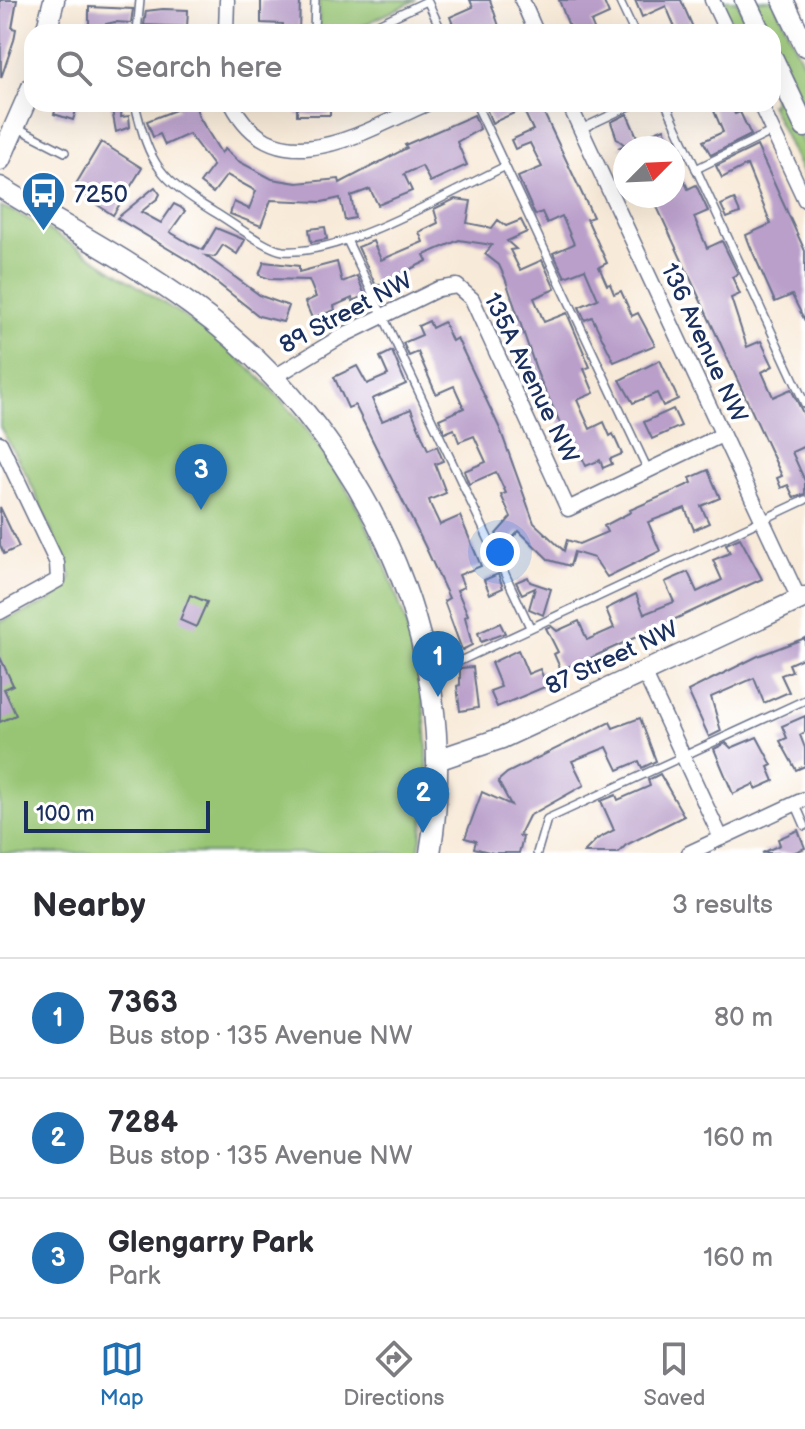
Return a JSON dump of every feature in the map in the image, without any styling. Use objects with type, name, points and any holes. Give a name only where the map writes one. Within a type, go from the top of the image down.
[{"type":"street","points":[[48,24],[54,0]]},
{"type":"street","points":[[226,24],[227,0]]},
{"type":"street","points":[[522,0],[532,24]]},
{"type":"street","points":[[712,0],[723,24]]},
{"type":"street","points":[[745,0],[756,24]]},
{"type":"street","points":[[783,0],[805,46]]},
{"type":"street","points":[[781,76],[805,127]]},
{"type":"street","points":[[0,160],[24,107]]},
{"type":"street","points":[[238,112],[256,134],[290,149],[336,145],[408,112]]},
{"type":"street","name":"136 Avenue NW","points":[[573,112],[762,521],[802,598]]},
{"type":"street","points":[[764,112],[805,200]]},
{"type":"street","points":[[0,187],[191,305],[276,376],[331,444],[368,503],[410,599],[430,675],[437,760],[430,853]]},
{"type":"street","name":"135A Avenue NW","points":[[438,289],[457,286],[472,299],[568,509],[648,470]]},
{"type":"street","name":"89 Street NW","points":[[276,376],[342,336],[438,289]]},
{"type":"street","points":[[648,470],[722,435]]},
{"type":"street","points":[[0,443],[57,563],[58,580],[0,612]]},
{"type":"street","name":"87 Street NW","points":[[437,760],[502,738],[802,598]]},
{"type":"street","points":[[644,672],[721,838]]},
{"type":"street","points":[[689,853],[800,801]]},
{"type":"lane","points":[[138,24],[140,0]]},
{"type":"lane","points":[[314,24],[315,0]]},
{"type":"lane","points":[[619,0],[630,24]]},
{"type":"lane","points":[[378,24],[427,1],[438,24]]},
{"type":"lane","points":[[137,112],[156,168],[178,189],[280,251],[319,249],[347,240],[504,167]]},
{"type":"lane","points":[[480,112],[648,470]]},
{"type":"lane","points":[[581,129],[617,112]]},
{"type":"lane","points":[[670,112],[805,404]]},
{"type":"lane","points":[[16,127],[65,152]]},
{"type":"lane","points":[[696,169],[773,131]]},
{"type":"lane","points":[[347,240],[530,627]]},
{"type":"lane","points":[[430,675],[805,500]]},
{"type":"lane","points":[[537,853],[547,819],[805,700]]},
{"type":"lane","points":[[800,801],[805,826]]},
{"type":"green space","points":[[319,0],[416,0],[366,24],[319,24]]},
{"type":"green space","points":[[721,0],[736,0],[747,24],[732,24]]},
{"type":"green space","points":[[754,0],[773,0],[805,67],[805,109],[781,58],[781,24],[765,24]]},
{"type":"green space","points":[[781,96],[805,148],[805,179],[774,112],[781,112]]},
{"type":"green space","points":[[0,206],[71,243],[195,324],[234,355],[271,389],[311,435],[346,488],[376,544],[400,604],[417,666],[426,729],[427,792],[418,853],[0,853],[0,622],[52,599],[67,585],[71,576],[28,477],[0,427]]},
{"type":"building","points":[[0,0],[17,0],[12,28],[16,29],[14,40],[1,78]]},
{"type":"building","points":[[261,0],[300,0],[299,24],[261,23]]},
{"type":"building","points":[[470,0],[490,0],[498,24],[453,24],[450,17],[473,7]]},
{"type":"building","points":[[559,0],[603,0],[609,14],[592,24],[568,24]]},
{"type":"building","points":[[635,0],[681,0],[692,24],[674,24],[666,6],[642,17]]},
{"type":"building","points":[[89,7],[133,9],[131,23],[89,24]]},
{"type":"building","points":[[188,10],[187,24],[144,24],[146,11]]},
{"type":"building","points":[[55,112],[76,112],[73,120]]},
{"type":"building","points":[[112,112],[121,112],[121,117],[129,116],[130,127],[116,132]]},
{"type":"building","points":[[170,112],[197,112],[221,153],[225,149],[238,161],[272,179],[297,183],[339,179],[340,183],[407,148],[405,145],[474,115],[480,129],[457,142],[467,165],[430,182],[422,166],[404,174],[412,191],[378,205],[370,189],[351,196],[355,218],[345,220],[340,198],[322,202],[271,200],[261,226],[230,214],[234,202],[249,209],[256,191],[227,175],[213,193],[200,183],[213,166],[189,134],[165,145],[160,134],[153,137],[147,121]]},
{"type":"building","points":[[297,112],[330,112],[330,115],[297,115]]},
{"type":"building","points":[[487,112],[516,112],[492,123]]},
{"type":"building","points":[[524,112],[543,112],[593,217],[587,219],[607,263],[599,267],[607,285],[610,284],[614,294],[621,291],[632,316],[638,313],[655,345],[614,362],[592,317],[585,320],[579,307],[598,299],[585,269],[565,277],[553,253],[574,244],[562,216],[547,223],[542,212],[535,215],[518,177],[542,167],[530,143],[515,149],[511,140],[533,130]]},
{"type":"building","points":[[714,112],[740,112],[751,135],[711,155],[703,141],[723,132]]},
{"type":"building","points":[[627,114],[637,136],[616,136],[611,122]]},
{"type":"building","points":[[664,128],[667,136],[645,136]]},
{"type":"building","points":[[101,142],[142,168],[113,215],[73,189]]},
{"type":"building","points":[[757,146],[805,251],[805,321],[792,295],[775,302],[746,235],[771,224],[747,165],[722,178],[716,166]]},
{"type":"building","points":[[685,182],[688,189],[696,185],[708,211],[694,217],[707,248],[722,241],[738,274],[732,277],[740,294],[731,298],[747,347],[761,341],[773,366],[762,372],[773,397],[791,389],[805,417],[805,446],[792,452],[805,481],[805,494],[794,498],[788,485],[781,488],[777,478],[782,476],[658,208],[685,208]]},
{"type":"building","points":[[155,187],[160,194],[158,198],[141,212],[161,223],[174,204],[180,207],[185,211],[170,232],[192,245],[203,250],[216,228],[245,240],[237,254],[223,245],[215,257],[206,256],[261,296],[289,306],[283,322],[259,316],[192,263],[117,218]]},
{"type":"building","points":[[455,199],[471,201],[467,223],[492,228],[498,220],[506,226],[521,220],[527,232],[507,241],[516,249],[510,250],[520,270],[542,260],[555,289],[534,298],[544,322],[567,313],[590,367],[584,369],[594,393],[577,400],[590,429],[604,422],[610,436],[613,434],[622,454],[610,459],[612,464],[603,468],[600,460],[586,466],[572,435],[568,437],[560,423],[538,375],[505,278],[499,265],[485,254],[492,245],[459,240],[424,255],[427,261],[376,286],[358,247],[373,241],[381,260],[423,242],[419,232],[438,223],[434,209]]},
{"type":"building","points":[[734,199],[740,213],[727,218],[721,205]]},
{"type":"building","points":[[325,227],[327,239],[311,242],[309,229]]},
{"type":"building","points":[[264,262],[299,266],[299,272],[337,262],[342,282],[357,276],[365,295],[353,301],[352,298],[334,306],[335,310],[312,318],[305,302],[316,297],[309,280],[270,279],[259,275]]},
{"type":"building","points":[[429,321],[432,328],[444,322],[452,341],[457,338],[500,429],[534,523],[564,551],[567,540],[579,544],[607,532],[604,526],[630,510],[692,483],[690,478],[708,470],[720,498],[701,506],[709,523],[694,530],[685,508],[648,522],[660,551],[607,577],[594,558],[574,552],[570,566],[549,560],[519,531],[507,544],[496,534],[511,517],[501,495],[506,493],[496,472],[469,484],[464,471],[486,462],[474,436],[459,442],[454,429],[445,433],[439,419],[464,408],[454,386],[436,394],[418,352],[409,356],[403,343],[422,335],[418,326]]},
{"type":"building","points":[[392,351],[406,384],[372,399],[382,421],[411,409],[428,450],[437,446],[443,461],[435,464],[446,493],[429,500],[431,506],[440,525],[460,516],[481,566],[459,575],[464,587],[457,590],[468,615],[465,617],[472,645],[462,650],[444,601],[449,598],[425,546],[355,405],[348,408],[334,377],[357,366],[367,384],[388,375],[380,357]]},
{"type":"building","points":[[660,360],[678,399],[663,406],[657,393],[633,403],[620,380]]},
{"type":"building","points":[[673,409],[681,426],[652,439],[644,422]]},
{"type":"building","points":[[0,507],[19,547],[4,554],[0,545]]},
{"type":"building","points":[[740,538],[762,579],[582,662],[585,667],[575,672],[572,665],[561,670],[554,654],[558,652],[546,628],[551,626],[557,631],[579,621],[587,640],[614,628],[606,609],[636,594],[644,614],[674,602],[665,582],[688,572],[697,592],[722,580],[713,560],[730,553],[726,544]]},
{"type":"building","points":[[498,574],[503,588],[490,594],[484,580]]},
{"type":"building","points":[[528,577],[530,582],[551,589],[543,615],[529,609],[535,588],[522,594],[516,582]]},
{"type":"building","points":[[190,595],[207,602],[196,627],[180,620]]},
{"type":"building","points":[[500,623],[505,633],[481,642],[478,633]]},
{"type":"building","points":[[805,638],[805,657],[789,664],[792,671],[781,675],[789,692],[764,703],[754,678],[711,697],[721,731],[709,737],[688,691],[758,656]]},
{"type":"building","points":[[518,650],[528,674],[540,669],[547,686],[497,707],[490,691],[501,687],[491,663]]},
{"type":"building","points":[[0,657],[13,685],[4,689],[16,715],[0,722]]},
{"type":"building","points":[[473,667],[478,708],[460,711],[457,686],[460,685],[460,668]]},
{"type":"building","points":[[805,716],[805,732],[800,735],[805,748],[805,766],[796,770],[780,741],[787,738],[782,726]]},
{"type":"building","points":[[640,718],[656,761],[642,768],[639,761],[618,770],[607,747],[572,761],[584,785],[529,816],[519,836],[523,837],[519,853],[493,853],[474,848],[476,841],[465,838],[482,792],[511,805],[498,781],[507,773],[610,722],[613,728]]},
{"type":"building","points":[[757,737],[772,765],[768,767],[774,781],[756,789],[754,784],[733,794],[714,749],[726,743],[731,748]]},
{"type":"building","points":[[660,774],[684,816],[626,845],[618,853],[583,853],[597,839],[614,830],[601,801],[616,795],[618,800],[650,786],[648,780]]},
{"type":"building","points":[[798,830],[805,848],[793,853],[762,853],[780,845],[778,839]]},
{"type":"place","name":"7250","points":[[43,233]]},
{"type":"place","name":"Glengarry Park","points":[[201,510]]},
{"type":"place","name":"7363","points":[[438,697]]},
{"type":"place","name":"7284","points":[[423,833]]}]
